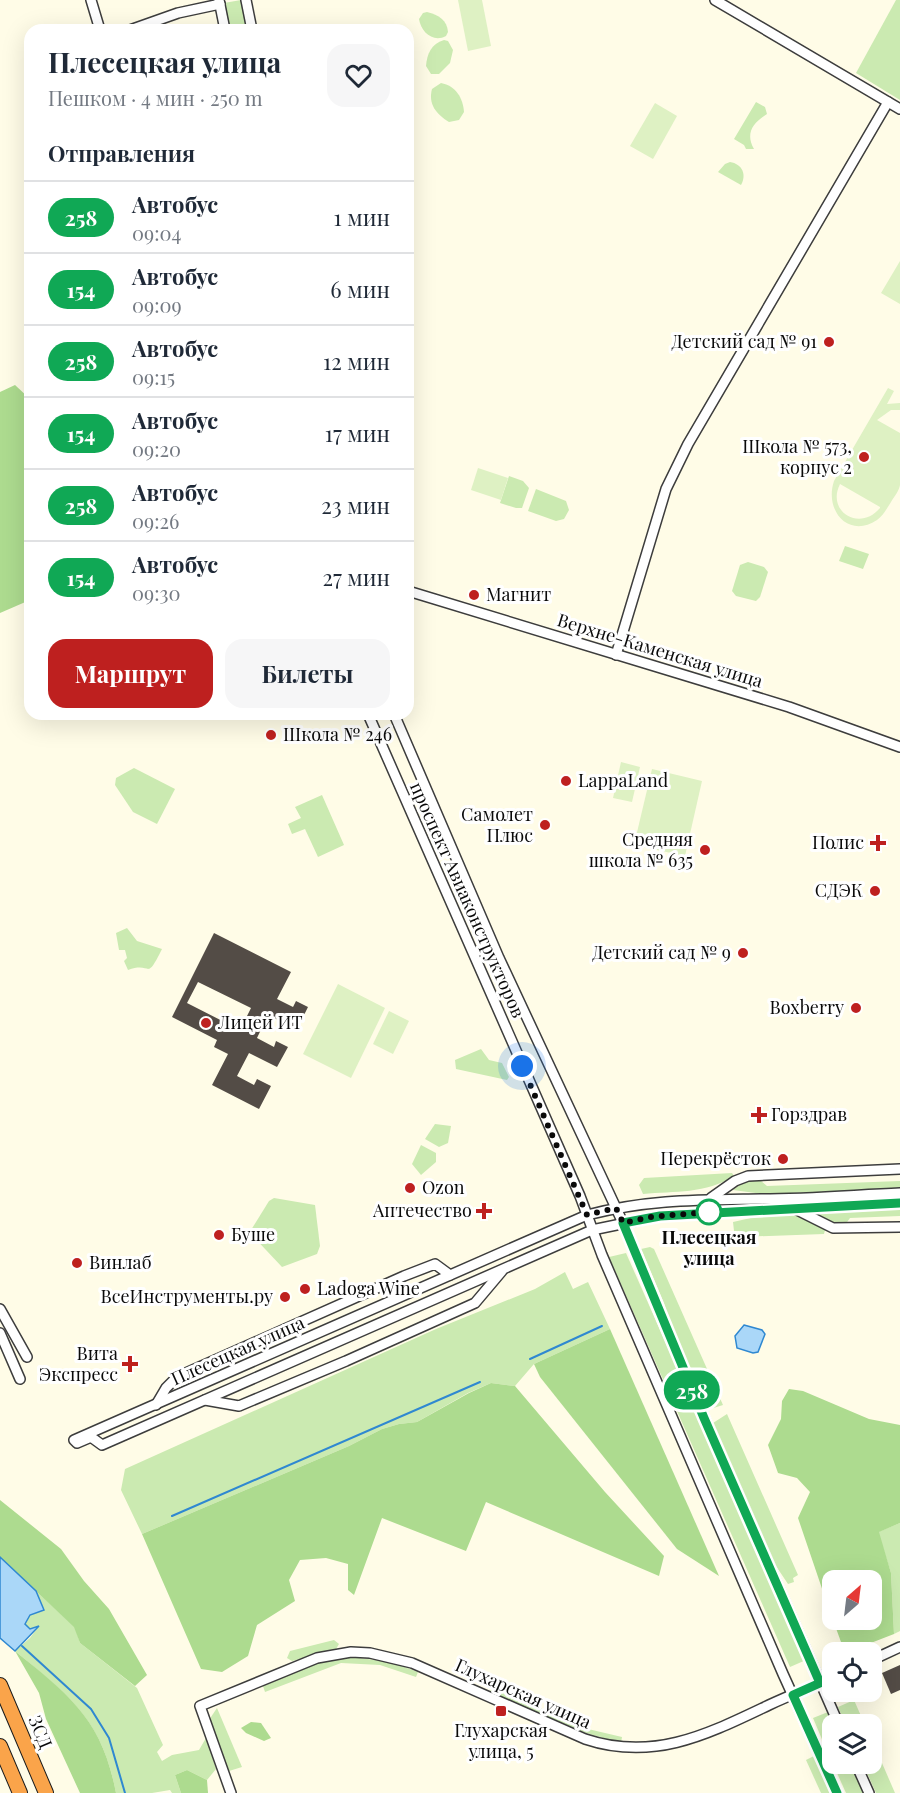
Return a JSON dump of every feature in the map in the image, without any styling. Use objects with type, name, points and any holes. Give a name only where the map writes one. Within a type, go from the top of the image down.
[{"type":"highway","name":"ЗСД","points":[[0,1685],[46,1793]]},
{"type":"highway","points":[[0,1746],[20,1793]]},
{"type":"street","points":[[91,0],[98,24]]},
{"type":"street","points":[[246,0],[251,24]]},
{"type":"street","points":[[715,0],[900,110]]},
{"type":"street","points":[[146,24],[178,12],[220,2],[224,24]]},
{"type":"street","points":[[616,655],[666,489],[688,444],[888,102]]},
{"type":"street","name":"Верхне-Каменская улица","points":[[414,593],[796,710],[900,747]]},
{"type":"street","name":"проспект Авиаконструкторов","points":[[371,720],[837,1793]]},
{"type":"street","name":"проспект Авиаконструкторов","points":[[397,720],[499,958],[623,1223],[704,1418],[834,1714]]},
{"type":"street","points":[[710,1198],[735,1181],[748,1176],[900,1169]]},
{"type":"street","name":"Плесецкая улица","points":[[900,1193],[762,1199],[678,1199],[616,1208],[587,1215],[76,1441],[91,1437],[102,1445],[592,1230],[660,1216],[900,1203]]},
{"type":"street","points":[[793,1208],[832,1228],[900,1227]]},
{"type":"street","points":[[156,1405],[166,1388],[177,1377],[324,1311],[435,1264],[450,1275]]},
{"type":"street","points":[[205,1400],[238,1406],[346,1360],[475,1303],[504,1269]]},
{"type":"street","points":[[0,1309],[27,1357]]},
{"type":"street","points":[[0,1333],[20,1379]]},
{"type":"street","points":[[882,1655],[900,1647]]},
{"type":"street","name":"Глухарская улица","points":[[231,1793],[200,1706],[317,1658],[351,1652],[370,1653],[412,1664],[585,1740],[629,1749],[672,1744],[694,1738],[820,1683]]},
{"type":"street","points":[[860,1774],[869,1793]]},
{"type":"green space","points":[[241,0],[246,24],[229,24],[224,3]]},
{"type":"green space","points":[[458,0],[482,0],[491,46],[468,51]]},
{"type":"green space","points":[[896,0],[900,0],[900,100],[856,73]]},
{"type":"green space","points":[[423,13],[439,16],[444,21],[448,32],[446,36],[437,38],[425,32],[419,19]]},
{"type":"green space","points":[[444,40],[448,41],[453,50],[450,63],[439,74],[431,74],[426,66],[429,54],[436,44]]},
{"type":"green space","points":[[441,83],[451,87],[460,97],[464,112],[459,120],[449,122],[440,116],[432,104],[432,89]]},
{"type":"green space","points":[[756,102],[765,107],[767,114],[754,125],[750,133],[754,149],[746,149],[734,139]]},
{"type":"green space","points":[[655,103],[677,116],[653,159],[630,146]]},
{"type":"green space","points":[[730,162],[738,165],[742,170],[744,177],[741,185],[718,172]]},
{"type":"green space","points":[[900,261],[900,304],[881,293]]},
{"type":"green space","points":[[15,385],[24,393],[24,603],[0,613],[0,392]]},
{"type":"green space","points":[[888,388],[894,391],[887,404],[900,403],[900,410],[891,410],[877,420],[900,433],[900,485],[885,512],[877,520],[867,525],[848,524],[836,512],[832,492],[834,481]],"holes":[[[840,484],[880,507],[872,515],[863,518],[847,516],[838,503],[837,494]]]},
{"type":"green space","points":[[478,468],[508,478],[501,500],[471,490]]},
{"type":"green space","points":[[509,476],[523,481],[529,488],[522,508],[500,503]]},
{"type":"green space","points":[[536,489],[566,501],[569,510],[564,519],[556,521],[528,511]]},
{"type":"green space","points":[[845,546],[869,554],[863,569],[839,561]]},
{"type":"green space","points":[[748,562],[764,567],[768,572],[760,597],[756,601],[736,596],[732,591],[740,565]]},
{"type":"green space","points":[[621,762],[640,767],[632,802],[613,798]]},
{"type":"green space","points":[[134,768],[175,789],[157,824],[133,812],[115,785],[116,778]]},
{"type":"green space","points":[[652,769],[702,781],[685,856],[634,845]]},
{"type":"green space","points":[[322,795],[344,845],[318,857],[305,829],[292,834],[288,824],[301,818],[295,807]]},
{"type":"green space","points":[[127,928],[137,941],[162,949],[150,968],[128,970],[124,961],[127,958],[125,950],[119,950],[116,933]]},
{"type":"green space","points":[[338,984],[385,1008],[351,1078],[303,1054]]},
{"type":"green space","points":[[389,1011],[409,1021],[393,1054],[373,1044]]},
{"type":"green space","points":[[481,1049],[489,1060],[502,1063],[509,1077],[507,1080],[456,1069],[455,1060]]},
{"type":"green space","points":[[435,1124],[451,1126],[448,1143],[439,1147],[425,1139]]},
{"type":"green space","points":[[421,1145],[436,1153],[436,1162],[421,1175],[412,1164]]},
{"type":"green space","points":[[732,1173],[734,1176],[723,1182],[690,1191],[643,1194],[639,1185],[644,1178]]},
{"type":"green space","points":[[748,1181],[761,1181],[767,1186],[900,1181],[900,1189],[763,1194],[733,1190]]},
{"type":"green space","points":[[274,1198],[315,1205],[320,1246],[317,1254],[282,1267],[252,1235],[251,1230],[269,1201]]},
{"type":"green space","points":[[900,1208],[900,1216],[850,1218],[845,1225],[835,1224],[812,1214],[813,1211]]},
{"type":"green space","points":[[784,1213],[800,1217],[825,1230],[824,1234],[739,1237],[739,1231],[734,1231],[733,1222]]},
{"type":"green space","points":[[650,1247],[654,1249],[723,1405],[707,1410],[675,1338],[664,1303],[641,1249]]},
{"type":"green space","points":[[626,1253],[806,1660],[790,1667],[609,1257]]},
{"type":"green space","points":[[565,1272],[573,1289],[588,1282],[610,1329],[534,1364],[515,1386],[491,1383],[468,1393],[417,1422],[382,1429],[349,1446],[142,1534],[121,1490],[125,1469],[436,1329],[535,1289]]},
{"type":"green space","points":[[610,1329],[719,1576],[677,1549],[540,1377],[534,1364]]},
{"type":"green space","points":[[491,1383],[515,1386],[605,1492],[664,1556],[659,1576],[486,1502],[466,1551],[382,1518],[354,1595],[348,1590],[348,1564],[326,1558],[300,1560],[289,1580],[295,1601],[257,1625],[248,1656],[222,1672],[201,1669],[142,1534],[349,1446],[382,1429],[417,1422]]},
{"type":"green space","points":[[789,1389],[803,1391],[869,1419],[900,1425],[900,1523],[879,1532],[891,1573],[894,1634],[873,1642],[841,1642],[837,1630],[882,1630],[882,1570],[822,1570],[822,1589],[798,1518],[810,1492],[797,1478],[778,1473],[768,1445],[781,1419],[782,1401]]},
{"type":"green space","points":[[727,1414],[798,1575],[793,1578],[794,1582],[788,1584],[774,1563],[713,1423]]},
{"type":"green space","points":[[0,1500],[61,1549],[84,1581],[109,1609],[147,1675],[135,1686],[80,1643],[74,1627],[0,1557]]},
{"type":"green space","points":[[900,1523],[900,1631],[894,1634],[891,1573],[878,1532]]},
{"type":"green space","points":[[36,1591],[75,1627],[80,1643],[137,1688],[163,1745],[157,1752],[162,1761],[172,1755],[199,1750],[206,1738],[216,1769],[207,1780],[187,1770],[175,1775],[181,1793],[172,1793],[170,1790],[152,1793],[116,1793],[102,1746],[81,1712],[52,1682],[15,1651],[30,1638],[38,1627],[30,1629],[24,1624],[30,1615],[44,1610]]},
{"type":"green space","points":[[334,1640],[339,1644],[336,1649],[292,1661],[287,1658],[290,1651]]},
{"type":"green space","points":[[15,1651],[52,1682],[81,1711],[102,1746],[116,1793],[80,1793],[46,1719],[39,1693]]},
{"type":"green space","points":[[352,1657],[391,1662],[418,1672],[416,1677],[380,1665],[341,1663],[265,1692],[263,1686],[318,1663]]},
{"type":"green space","points":[[492,1687],[588,1729],[622,1737],[621,1743],[586,1733],[490,1692]]},
{"type":"green space","points":[[855,1702],[860,1714],[841,1714],[838,1707]]},
{"type":"green space","points":[[217,1708],[242,1767],[229,1771],[211,1723],[211,1717]]},
{"type":"green space","points":[[822,1714],[822,1739],[813,1718]]},
{"type":"green space","points":[[251,1722],[261,1723],[271,1738],[264,1741],[246,1733],[241,1728]]},
{"type":"green space","points":[[814,1756],[833,1793],[821,1793],[806,1760]]},
{"type":"green space","points":[[882,1763],[895,1793],[876,1793],[867,1774],[882,1774]]},
{"type":"green space","points":[[187,1770],[207,1780],[208,1793],[181,1793],[175,1775]]},
{"type":"green space","points":[[837,1774],[855,1774],[864,1793],[846,1793]]},
{"type":"water","points":[[744,1325],[762,1330],[765,1334],[758,1352],[753,1353],[737,1348],[735,1336]]},
{"type":"water","points":[[0,1557],[36,1591],[44,1610],[30,1615],[25,1624],[30,1629],[39,1626],[15,1651],[0,1638]]},
{"type":"building","name":"Лицей ИТ","points":[[214,933],[291,972],[277,999],[293,1007],[296,1001],[308,1007],[297,1029],[268,1015],[257,1038],[274,1047],[276,1041],[288,1047],[277,1067],[249,1053],[237,1076],[254,1085],[257,1079],[271,1086],[259,1109],[212,1085],[228,1054],[214,1047],[217,1040],[172,1017]],"holes":[[[198,982],[251,1008],[240,1030],[187,1003]]]},
{"type":"building","points":[[900,1665],[900,1690],[891,1694],[882,1673]]},
{"type":"waterway","points":[[530,1359],[602,1326]]},
{"type":"waterway","points":[[172,1516],[480,1382]]},
{"type":"waterway","points":[[22,1646],[91,1709],[109,1738],[125,1793]]},
{"type":"bus line","name":"258","points":[[837,1793],[793,1695],[820,1683],[704,1418],[623,1223],[650,1217],[708,1212],[900,1203]]},
{"type":"place","name":"Детский сад № 91","points":[[829,342]]},
{"type":"place","name":"Школа № 573, корпус 2","points":[[864,457]]},
{"type":"place","name":"Магнит","points":[[474,595]]},
{"type":"place","name":"Школа № 246","points":[[271,735]]},
{"type":"place","name":"LappaLand","points":[[566,781]]},
{"type":"place","name":"Самолет Плюс","points":[[545,825]]},
{"type":"place","name":"Полис","points":[[878,843]]},
{"type":"place","name":"Средняя школа № 635","points":[[705,850]]},
{"type":"place","name":"СДЭК","points":[[875,891]]},
{"type":"place","name":"Детский сад № 9","points":[[743,953]]},
{"type":"place","name":"Boxberry","points":[[856,1008]]},
{"type":"place","name":"Лицей ИТ","points":[[206,1023]]},
{"type":"place","name":"Горздрав","points":[[759,1115]]},
{"type":"place","name":"Перекрёсток","points":[[783,1159]]},
{"type":"place","name":"Ozon","points":[[410,1188]]},
{"type":"place","name":"Аптечество","points":[[484,1211]]},
{"type":"place","name":"Плесецкая улица","points":[[709,1212]]},
{"type":"place","name":"Буше","points":[[219,1235]]},
{"type":"place","name":"Винлаб","points":[[77,1263]]},
{"type":"place","name":"Ladoga Wine","points":[[305,1289]]},
{"type":"place","name":"ВсеИнструменты.ру","points":[[285,1297]]},
{"type":"place","name":"Вита Экспресс","points":[[130,1364]]},
{"type":"place","name":"Глухарская улица, 5","points":[[501,1711]]},
{"type":"route","points":[[522,1066],[587,1215],[616,1208],[623,1223],[650,1217],[709,1212]]}]
